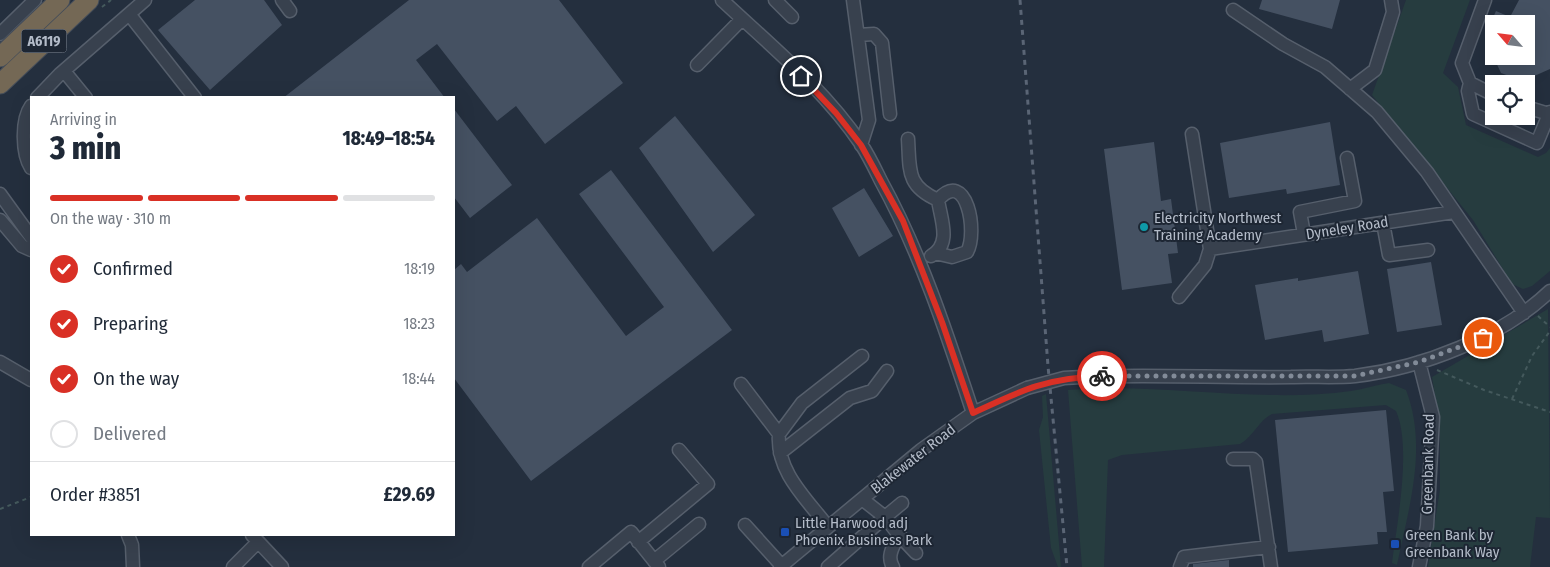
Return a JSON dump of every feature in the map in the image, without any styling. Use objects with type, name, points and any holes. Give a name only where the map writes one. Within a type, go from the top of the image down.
[{"type":"highway","name":"A6119","points":[[0,56],[60,0]]},
{"type":"highway","name":"A6119","points":[[0,84],[89,0]]},
{"type":"street","points":[[0,34],[34,0]]},
{"type":"street","points":[[39,96],[64,71],[145,0]]},
{"type":"street","points":[[282,0],[290,10]]},
{"type":"street","points":[[775,0],[792,17]]},
{"type":"street","points":[[853,0],[869,120],[861,145]]},
{"type":"street","points":[[1350,89],[1375,70],[1393,12],[1391,0]]},
{"type":"street","points":[[1485,0],[1467,44],[1462,63],[1470,83],[1468,91],[1474,114],[1537,143],[1549,113],[1535,109]]},
{"type":"street","points":[[724,1],[791,64],[836,113],[861,145],[903,221],[942,322],[973,413]]},
{"type":"street","points":[[1234,10],[1284,44],[1324,67],[1377,112],[1427,172],[1527,311]]},
{"type":"street","points":[[129,14],[193,96]]},
{"type":"street","points":[[697,65],[742,19]]},
{"type":"street","points":[[858,35],[874,34],[882,43],[890,114]]},
{"type":"street","points":[[64,71],[84,96]]},
{"type":"street","points":[[1470,83],[1485,90]]},
{"type":"street","points":[[30,109],[24,129],[27,161],[30,166]]},
{"type":"street","points":[[1178,297],[1205,264],[1210,249],[1192,134]]},
{"type":"street","points":[[908,140],[911,175],[915,185],[923,193],[938,200]]},
{"type":"street","points":[[1304,234],[1300,212],[1355,201],[1347,158]]},
{"type":"street","points":[[935,253],[952,257],[967,252],[972,244],[970,212],[964,196],[958,192],[949,192],[938,200]]},
{"type":"street","points":[[0,194],[30,232]]},
{"type":"street","points":[[919,262],[942,248],[944,241],[938,200]]},
{"type":"street","name":"Dyneley Road","points":[[1210,249],[1454,212]]},
{"type":"street","points":[[0,220],[22,246],[30,250]]},
{"type":"street","points":[[1383,222],[1389,256],[1428,250]]},
{"type":"street","name":"Blakewater Road","points":[[781,566],[921,450],[973,413],[1027,388],[1064,378],[1082,377],[1142,375],[1237,378],[1355,376],[1419,362],[1483,338],[1527,311],[1550,291]]},
{"type":"street","points":[[779,434],[802,403],[862,356]]},
{"type":"street","points":[[0,362],[30,379]]},
{"type":"street","name":"Greenbank Road","points":[[1418,567],[1427,526],[1433,418],[1419,362]]},
{"type":"street","points":[[780,453],[850,398],[872,391],[887,371]]},
{"type":"street","points":[[742,384],[779,434],[780,453],[784,471],[828,527]]},
{"type":"street","points":[[638,542],[708,484],[679,450]]},
{"type":"street","points":[[1233,460],[1253,459],[1256,462],[1271,567]]},
{"type":"street","points":[[862,500],[885,518],[916,553]]},
{"type":"street","points":[[828,567],[902,503]]},
{"type":"street","points":[[590,567],[631,532],[653,560],[698,524]]},
{"type":"street","points":[[745,525],[781,566]]},
{"type":"street","points":[[893,567],[891,564],[891,551],[899,535]]},
{"type":"street","points":[[128,536],[132,545],[132,567]]},
{"type":"street","points":[[233,567],[255,539],[282,567]]},
{"type":"street","points":[[1180,567],[1184,556],[1269,547]]},
{"type":"path","points":[[1527,311],[1550,327]]},
{"type":"path","points":[[1512,400],[1532,356],[1550,331]]},
{"type":"path","points":[[1419,362],[1512,400],[1550,412]]},
{"type":"path","points":[[0,509],[30,498]]},
{"type":"green space","points":[[1406,0],[1470,0],[1443,73],[1458,87],[1466,125],[1538,157],[1546,153],[1550,148],[1550,271],[1532,286],[1523,289],[1512,284],[1473,220],[1372,95]]},
{"type":"green space","points":[[1548,309],[1550,518],[1536,517],[1530,567],[1428,567],[1440,489],[1440,425],[1432,377]]},
{"type":"green space","points":[[1389,383],[1406,390],[1416,433],[1416,455],[1411,499],[1397,565],[1392,563],[1402,486],[1403,444],[1401,426],[1396,411],[1386,405],[1272,414],[1263,420],[1249,437],[1240,444],[1122,455],[1108,460],[1104,567],[1082,567],[1068,390],[1103,388],[1281,395],[1351,391]]},
{"type":"green space","points":[[1046,394],[1061,567],[1058,567],[1051,548],[1039,430],[1043,417],[1042,396]]},
{"type":"building","points":[[195,0],[264,0],[282,25],[210,90],[158,30]]},
{"type":"building","points":[[409,0],[559,0],[623,83],[545,144],[516,106],[497,121],[437,44],[416,60],[443,96],[286,96]]},
{"type":"building","points":[[1262,0],[1340,0],[1332,29],[1259,9]]},
{"type":"building","points":[[1519,0],[1550,0],[1550,69],[1535,76],[1506,75],[1501,73],[1497,65],[1535,65],[1535,15],[1511,15]]},
{"type":"building","points":[[1496,11],[1505,15],[1494,15]]},
{"type":"building","points":[[455,110],[512,185],[470,218],[455,198]]},
{"type":"building","points":[[675,116],[755,215],[713,252],[639,148]]},
{"type":"building","points":[[1330,122],[1340,185],[1287,194],[1286,189],[1229,198],[1220,143]]},
{"type":"building","name":"Electricity Northwest Training Academy","points":[[1154,142],[1161,201],[1171,199],[1178,253],[1168,254],[1172,283],[1122,290],[1104,149]]},
{"type":"building","points":[[611,170],[732,330],[531,481],[455,379],[455,269],[461,264],[467,272],[537,218],[626,336],[664,307],[579,194]]},
{"type":"building","points":[[864,188],[893,236],[859,257],[832,208]]},
{"type":"building","points":[[1431,262],[1442,325],[1397,332],[1387,269]]},
{"type":"building","points":[[1358,271],[1369,334],[1324,342],[1322,330],[1265,340],[1255,285],[1298,278],[1298,281]]},
{"type":"building","points":[[1386,410],[1394,491],[1383,492],[1387,532],[1377,532],[1378,544],[1288,552],[1275,420]]},
{"type":"building","points":[[1229,560],[1229,567],[1193,567],[1193,564]]},
{"type":"railway","points":[[1020,0],[1048,366],[1067,567]]},
{"type":"way so far","points":[[1102,376],[1142,375],[1237,378],[1355,376],[1419,362],[1483,338]]},
{"type":"place","name":"Electricity Northwest Training Academy","points":[[1144,227]]},
{"type":"place","name":"Little Harwood adj Phoenix Business Park","points":[[785,532]]},
{"type":"place","name":"Green Bank by Greenbank Way","points":[[1395,544]]},
{"type":"route","points":[[801,76],[836,113],[861,145],[903,221],[942,322],[973,413],[1039,384],[1064,378],[1102,376]]}]
